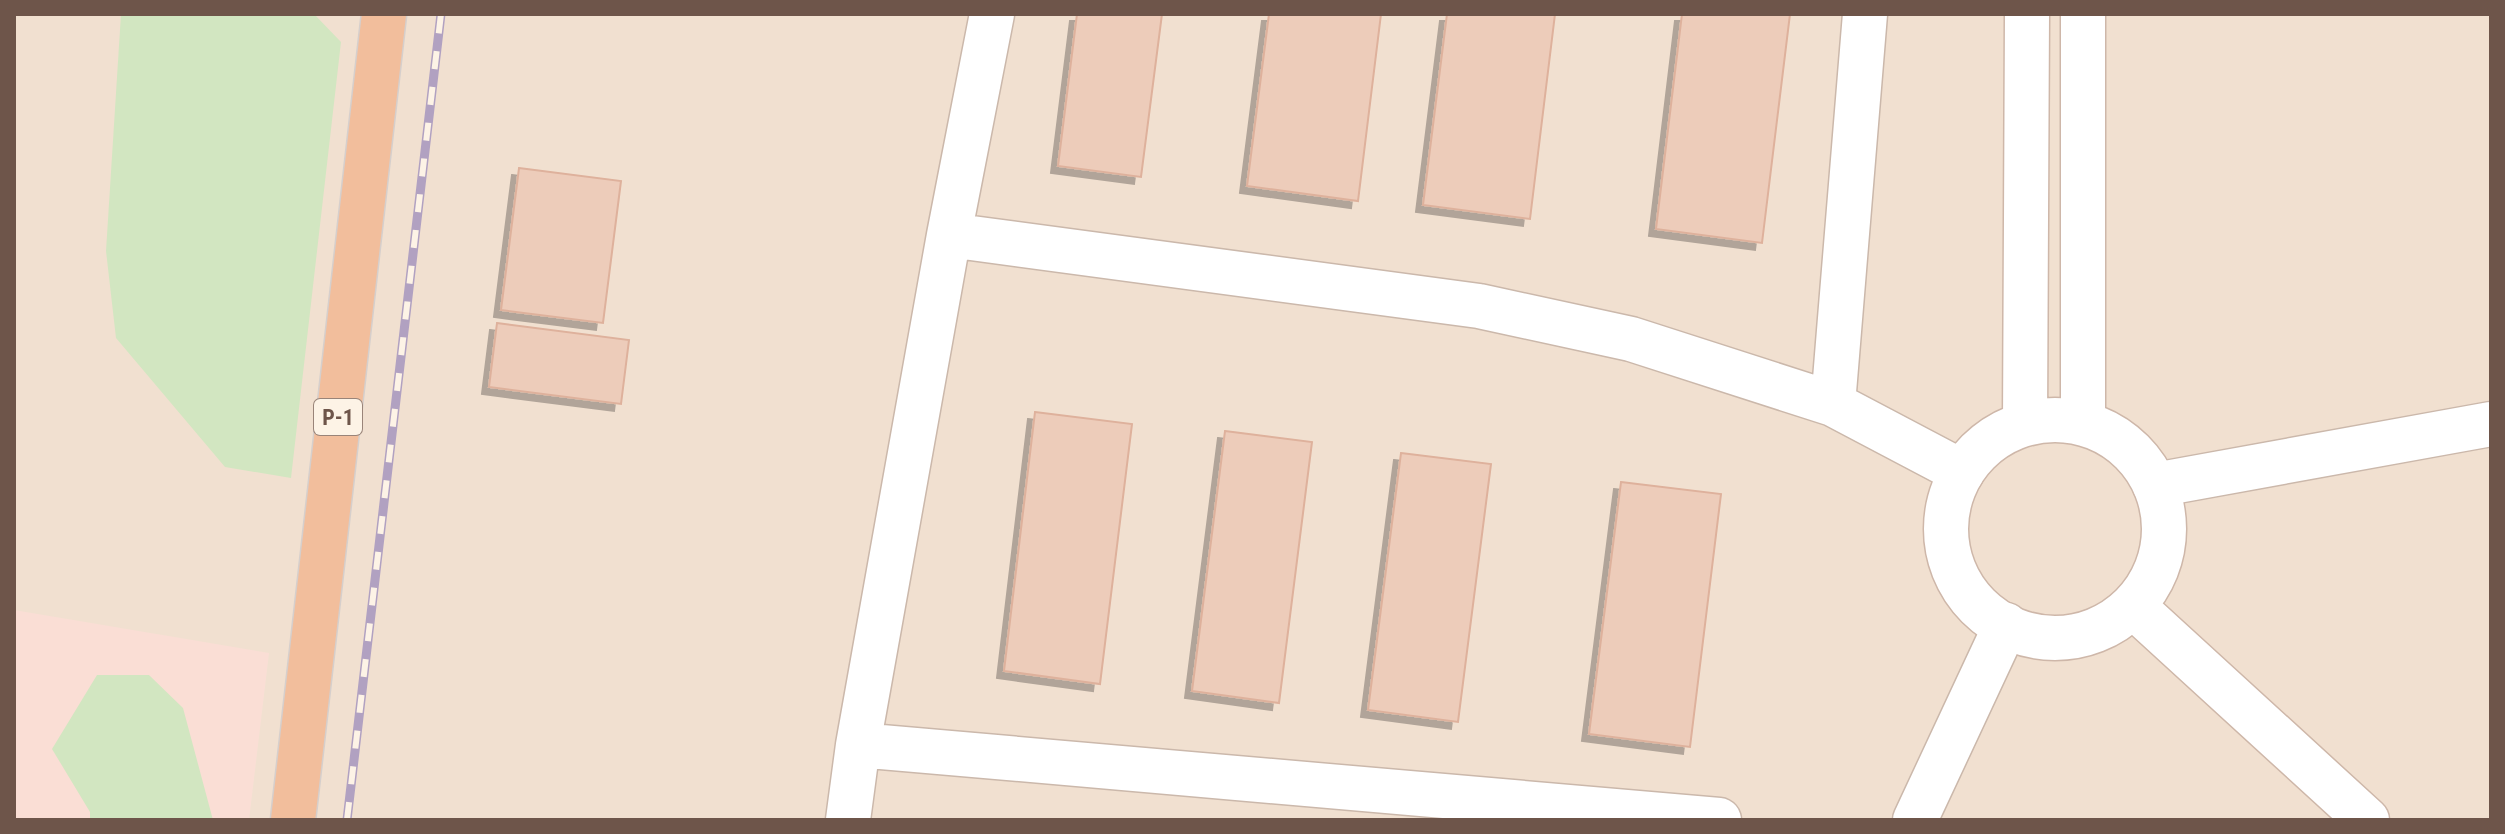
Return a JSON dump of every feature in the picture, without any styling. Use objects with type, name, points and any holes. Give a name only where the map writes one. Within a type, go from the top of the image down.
[{"type":"highway","name":"P-1","points":[[293,820],[384,14]]},
{"type":"street","points":[[848,820],[858,745],[949,235],[992,14]]},
{"type":"street","points":[[1833,404],[1865,14]]},
{"type":"street","points":[[2025,423],[2027,14]]},
{"type":"street","points":[[2083,14],[2083,423]]},
{"type":"street","points":[[949,235],[1479,306],[1631,339],[1833,404],[1962,472]]},
{"type":"street","points":[[2054,419],[2083,423],[2113,436],[2137,457],[2155,485],[2164,517],[2163,549],[2152,580],[2133,606],[2106,626],[2073,637],[2038,637],[2006,625],[1977,605],[1957,575],[1947,541],[1948,504],[1962,472],[1978,450],[2000,434],[2025,423],[2054,419]]},
{"type":"street","points":[[2155,485],[2491,424]]},
{"type":"street","points":[[2133,606],[2367,820]]},
{"type":"street","points":[[1915,820],[2006,625]]},
{"type":"street","points":[[858,745],[1719,820]]},
{"type":"shaded area","points":[[14,14],[2491,14],[2491,820],[14,820]]},
{"type":"shaded area","points":[[14,610],[269,653],[249,820],[14,820]]},
{"type":"green space","points":[[121,14],[314,14],[341,42],[291,478],[225,467],[116,338],[106,251]]},
{"type":"green space","points":[[97,675],[149,675],[183,708],[213,820],[90,820],[90,812],[52,749]]},
{"type":"building","points":[[1077,14],[1162,14],[1141,177],[1058,166]]},
{"type":"building","points":[[1269,14],[1381,14],[1358,201],[1247,186]]},
{"type":"building","points":[[1447,14],[1555,14],[1530,219],[1423,205]]},
{"type":"building","points":[[1682,14],[1790,14],[1762,243],[1656,229]]},
{"type":"building","points":[[519,168],[621,181],[603,323],[501,310]]},
{"type":"building","points":[[497,323],[629,340],[621,404],[489,387]]},
{"type":"building","points":[[1035,412],[1132,424],[1100,684],[1004,671]]},
{"type":"building","points":[[1225,431],[1312,442],[1279,703],[1192,691]]},
{"type":"building","points":[[1401,453],[1491,464],[1458,722],[1368,710]]},
{"type":"building","points":[[1621,482],[1721,494],[1690,747],[1589,734]]},
{"type":"railway","points":[[347,820],[441,14]]}]
